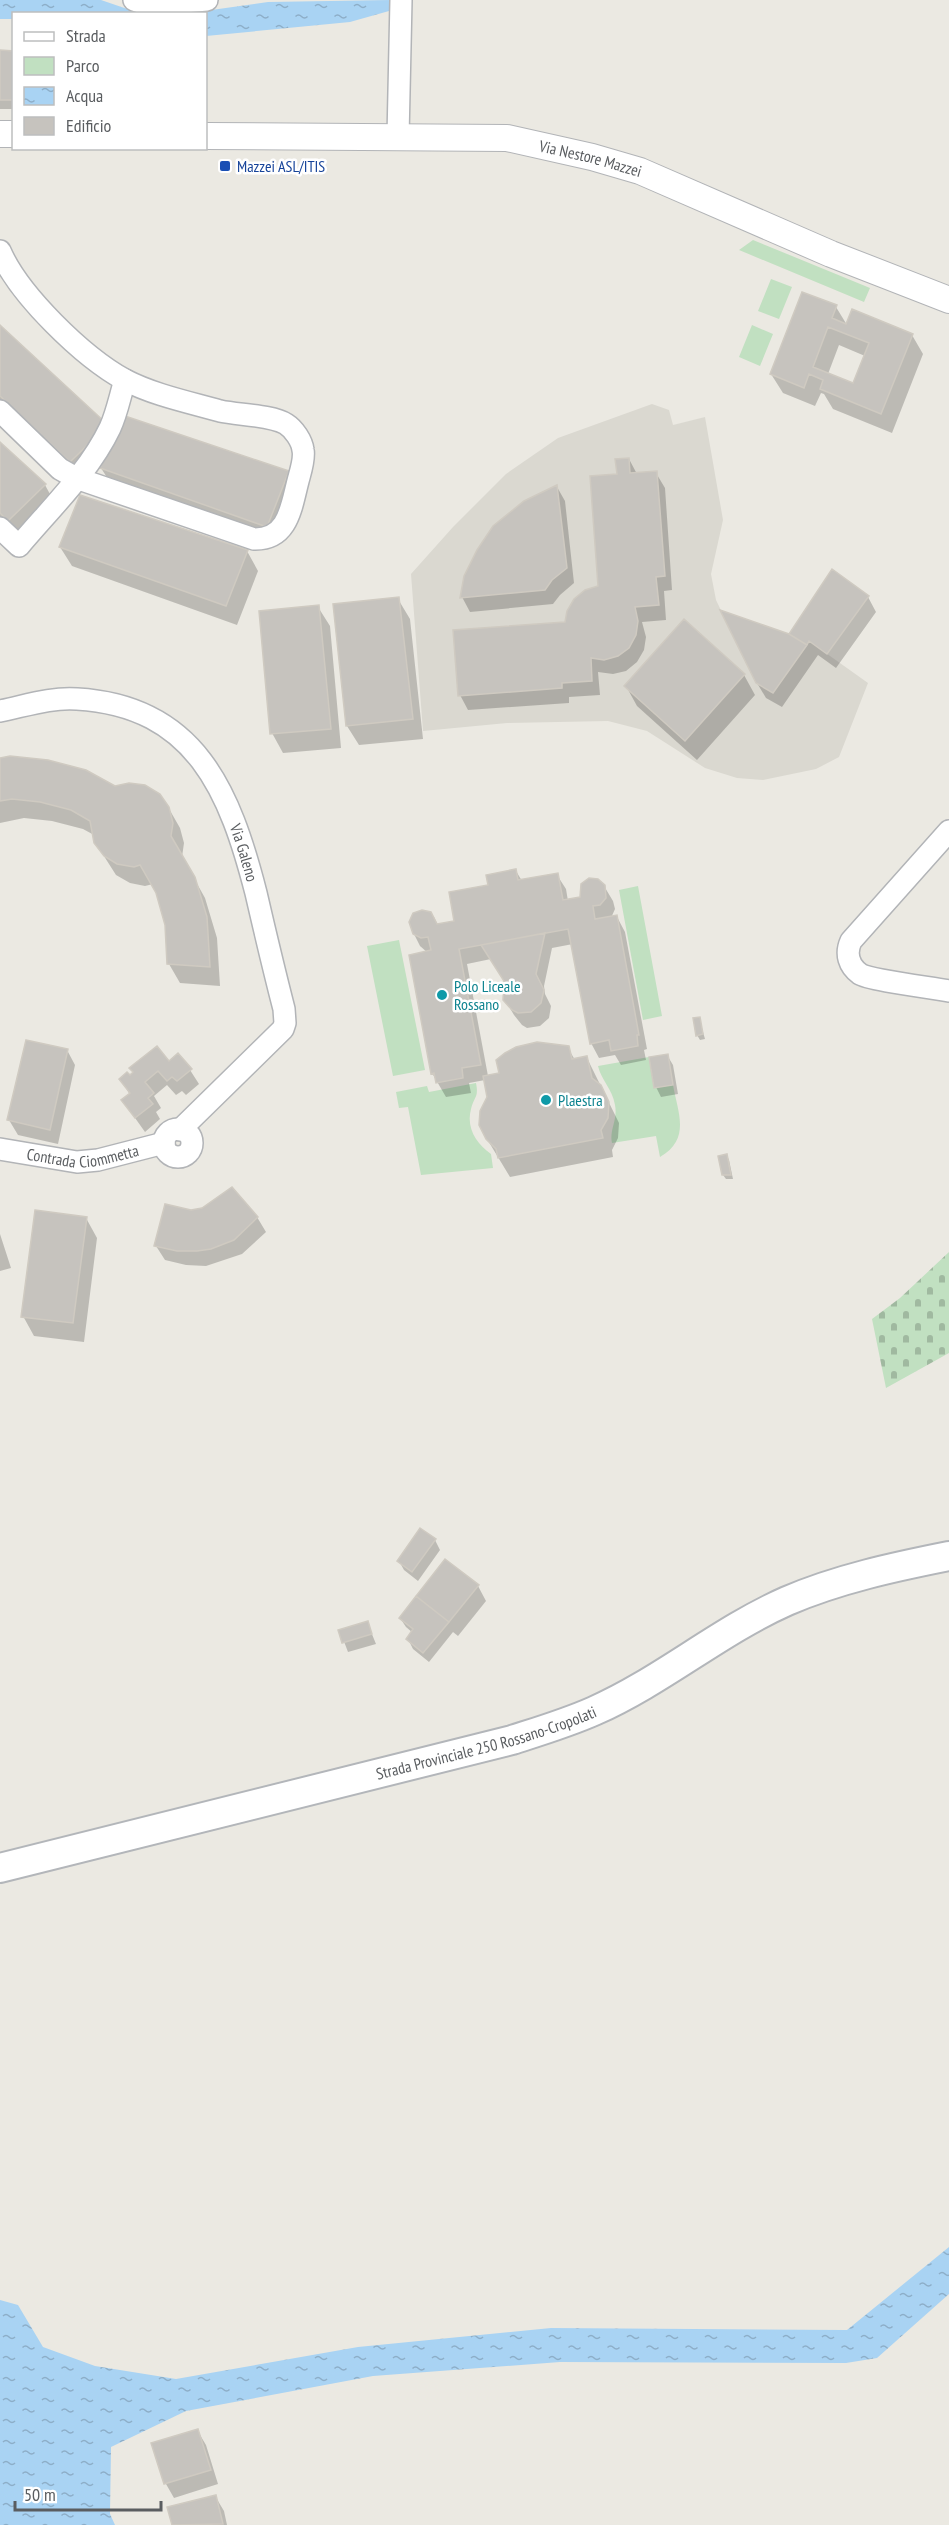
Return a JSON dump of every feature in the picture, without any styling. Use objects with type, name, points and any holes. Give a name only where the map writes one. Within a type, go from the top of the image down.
[{"type":"main road","name":"Strada Provinciale 250 Rossano-Cropolati","points":[[0,1868],[512,1740],[558,1726],[595,1711],[686,1660],[736,1628],[786,1602],[830,1585],[949,1556]]},
{"type":"street","points":[[134,0],[149,5],[207,0]]},
{"type":"street","points":[[398,137],[400,7]]},
{"type":"street","name":"Via Nestore Mazzei","points":[[207,136],[507,138],[640,171],[831,254],[949,300]]},
{"type":"street","points":[[0,411],[60,469],[76,478],[254,539],[266,539],[278,531],[289,517],[303,450],[296,433],[285,423],[201,406],[153,392],[125,380],[96,360],[57,325],[19,283],[1,257]]},
{"type":"street","points":[[0,528],[19,546],[76,478],[109,431],[125,380]]},
{"type":"street","name":"Via Galeno","points":[[0,711],[56,700],[76,699],[128,709],[158,722],[185,741],[202,760],[232,812],[254,886],[284,1009],[285,1023],[283,1029],[180,1130],[191,1138],[192,1147],[187,1154],[174,1157],[167,1152],[164,1143]]},
{"type":"street","points":[[949,831],[851,941],[848,949],[849,961],[863,976],[949,991]]},
{"type":"street","name":"Contrada Ciommetta","points":[[0,1149],[77,1162],[98,1160],[164,1143]]},
{"type":"shaded area","points":[[652,404],[669,410],[673,425],[705,417],[723,520],[711,574],[716,600],[756,683],[773,693],[809,641],[868,683],[839,757],[816,769],[763,780],[737,778],[705,768],[647,731],[608,721],[507,723],[423,731],[411,574],[453,527],[506,474],[558,438]]},
{"type":"green space","points":[[753,240],[870,288],[864,302],[739,250]]},
{"type":"green space","points":[[771,279],[792,287],[779,319],[758,311]]},
{"type":"green space","points":[[752,325],[773,334],[760,366],[739,357]]},
{"type":"green space","points":[[638,886],[662,1016],[643,1020],[619,890]]},
{"type":"green space","points":[[399,940],[425,1070],[393,1076],[367,946]]},
{"type":"green space","points":[[649,1057],[654,1088],[673,1085],[679,1115],[679,1134],[676,1142],[660,1157],[656,1136],[612,1143],[615,1105],[598,1066]]},
{"type":"green space","points":[[476,1083],[477,1094],[470,1116],[471,1129],[481,1145],[491,1154],[493,1168],[421,1175],[408,1107],[399,1108],[396,1092],[427,1086],[429,1092]]},
{"type":"green space","points":[[949,1252],[949,1353],[886,1388],[872,1319],[900,1298]]},
{"type":"water","points":[[0,0],[101,0],[136,12],[12,12],[12,19],[0,19]]},
{"type":"water","points":[[390,0],[389,11],[350,22],[207,36],[207,12],[197,12],[268,2]]},
{"type":"water","points":[[949,2247],[949,2294],[877,2358],[846,2363],[560,2362],[373,2376],[186,2411],[111,2447],[110,2514],[115,2525],[0,2525],[0,2300],[18,2305],[43,2347],[95,2366],[176,2379],[358,2347],[551,2328],[847,2330]]},
{"type":"building","points":[[0,50],[12,51],[12,100],[0,100]]},
{"type":"building","points":[[802,292],[837,305],[832,318],[846,324],[852,309],[913,334],[881,414],[820,389],[823,380],[809,374],[804,388],[770,374]],"holes":[[[828,327],[869,343],[853,383],[813,367]]]},
{"type":"building","points":[[0,325],[108,425],[70,462],[0,396]]},
{"type":"building","points":[[122,415],[289,471],[267,527],[100,468]]},
{"type":"building","points":[[0,442],[46,484],[8,521],[0,513]]},
{"type":"building","points":[[629,458],[630,473],[657,471],[665,576],[656,577],[659,605],[635,607],[638,621],[636,635],[629,648],[618,656],[604,660],[591,658],[592,681],[562,683],[562,688],[458,696],[453,630],[565,622],[567,611],[574,599],[585,590],[598,586],[590,476],[617,474],[615,459]]},
{"type":"building","points":[[557,485],[567,568],[552,580],[545,590],[460,598],[464,576],[493,526],[524,501]]},
{"type":"building","points":[[80,495],[248,550],[226,606],[59,547]]},
{"type":"building","points":[[832,569],[869,596],[827,654],[809,641],[807,645],[789,634]]},
{"type":"building","points":[[399,597],[413,719],[346,726],[333,604]]},
{"type":"building","points":[[319,605],[331,729],[270,734],[259,611]]},
{"type":"building","points":[[720,610],[789,634],[807,645],[773,693],[756,683]]},
{"type":"building","points":[[684,619],[745,674],[685,741],[624,686]]},
{"type":"building","points":[[10,756],[48,760],[86,770],[115,786],[129,783],[145,785],[160,794],[169,807],[173,823],[171,836],[195,877],[207,917],[210,967],[167,964],[165,925],[156,893],[140,865],[134,867],[117,864],[104,856],[94,843],[90,821],[71,810],[40,802],[12,799],[0,801],[0,758]]},
{"type":"building","name":"Polo Liceale Rossano","points":[[516,869],[518,880],[558,873],[563,900],[580,897],[581,884],[589,878],[598,879],[605,885],[606,898],[600,905],[593,906],[595,919],[617,915],[639,1035],[637,1035],[638,1046],[611,1051],[609,1040],[590,1044],[568,929],[459,949],[481,1065],[462,1068],[463,1078],[436,1083],[434,1073],[431,1074],[409,955],[431,950],[428,937],[421,938],[413,934],[409,922],[413,913],[422,910],[431,912],[437,924],[454,921],[449,892],[488,885],[486,875]]},
{"type":"building","points":[[545,933],[536,974],[544,990],[541,1003],[531,1012],[518,1013],[503,1000],[504,981],[481,945]]},
{"type":"building","points":[[700,1017],[703,1034],[696,1036],[693,1018]]},
{"type":"building","points":[[26,1040],[68,1049],[50,1130],[7,1120]]},
{"type":"building","name":"Plaestra","points":[[537,1042],[569,1046],[572,1059],[587,1056],[592,1078],[601,1085],[609,1102],[608,1118],[601,1130],[603,1138],[498,1158],[496,1149],[486,1139],[479,1125],[480,1111],[487,1097],[483,1076],[499,1073],[496,1060],[505,1053],[516,1047]]},
{"type":"building","points":[[157,1046],[169,1061],[178,1053],[192,1069],[177,1081],[172,1077],[167,1081],[158,1071],[145,1082],[154,1093],[148,1098],[153,1104],[135,1118],[121,1100],[130,1093],[119,1079],[127,1072],[130,1075],[133,1072],[129,1068]]},
{"type":"building","points":[[668,1054],[673,1085],[654,1088],[649,1057]]},
{"type":"building","points":[[727,1154],[731,1175],[722,1175],[718,1156]]},
{"type":"building","points":[[232,1187],[258,1217],[234,1240],[211,1249],[197,1251],[177,1251],[154,1246],[165,1204],[191,1210],[202,1208]]},
{"type":"building","points":[[35,1210],[87,1217],[73,1323],[21,1317]]},
{"type":"building","points":[[420,1528],[436,1539],[412,1572],[397,1561]]},
{"type":"building","points":[[445,1559],[479,1585],[449,1622],[416,1596]]},
{"type":"building","points":[[416,1596],[449,1622],[423,1653],[406,1639],[413,1629],[399,1618]]},
{"type":"building","points":[[368,1621],[372,1634],[342,1643],[338,1630]]},
{"type":"building","points":[[198,2429],[211,2470],[164,2484],[151,2443]]},
{"type":"building","points":[[216,2495],[223,2524],[172,2525],[167,2507]]},
{"type":"place","name":"Mazzei ASL/ITIS","points":[[225,166]]},
{"type":"place","name":"Polo Liceale Rossano","points":[[442,995]]},
{"type":"place","name":"Plaestra","points":[[546,1100]]}]
